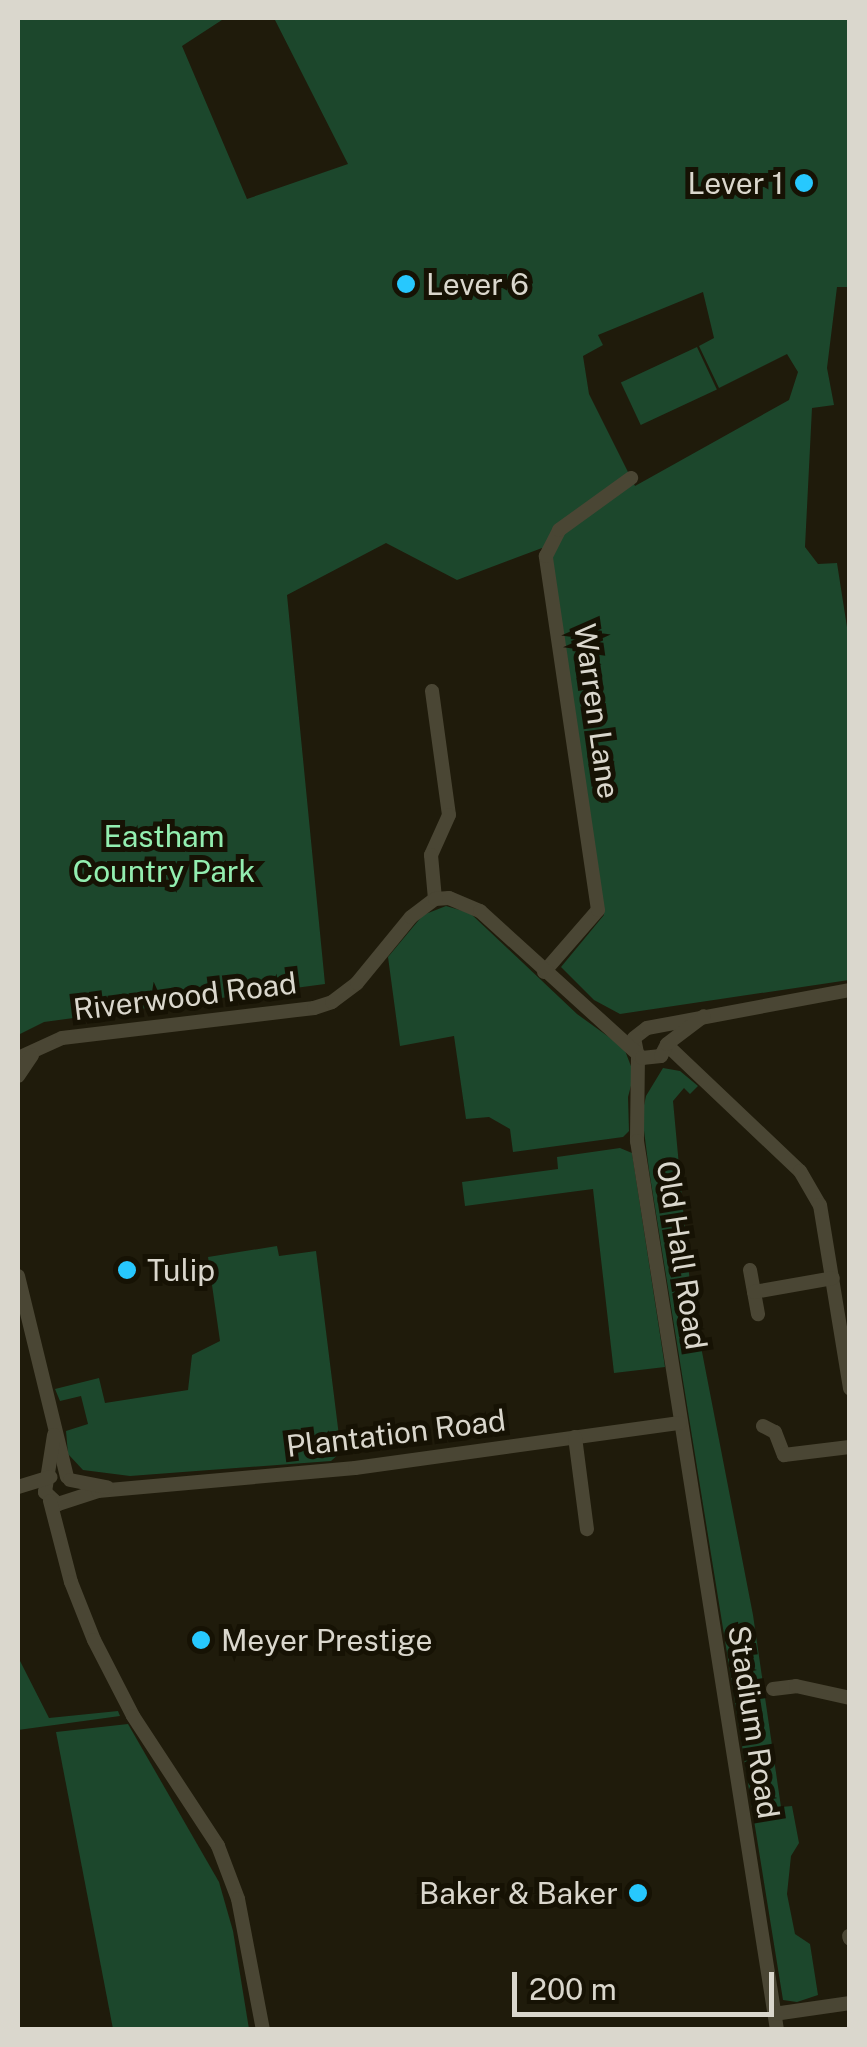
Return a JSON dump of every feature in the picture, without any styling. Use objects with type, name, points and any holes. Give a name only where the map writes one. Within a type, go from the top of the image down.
[{"type":"street","name":"Warren Lane","points":[[544,972],[598,910],[546,556],[559,530],[631,478]]},
{"type":"street","points":[[432,691],[449,815],[431,855],[435,899],[461,901],[480,912],[638,1055],[692,1071]]},
{"type":"street","name":"Riverwood Road","points":[[18,1058],[44,1044],[332,1002],[358,983],[411,916],[435,899]]},
{"type":"street","points":[[603,1024],[648,1027],[850,990]]},
{"type":"street","points":[[657,1059],[667,1044],[704,1016]]},
{"type":"street","points":[[648,1027],[663,1034],[667,1044],[692,1071],[800,1171],[820,1205],[846,1340],[850,1389]]},
{"type":"street","points":[[638,1055],[634,1038],[648,1027]]},
{"type":"street","name":"Riverwood Road","points":[[18,1076],[44,1044]]},
{"type":"street","name":"Old Hall Road","points":[[638,1055],[637,1141],[680,1424]]},
{"type":"street","name":"Old Hall Road","points":[[638,1096],[657,1059]]},
{"type":"street","points":[[750,1270],[758,1314]]},
{"type":"street","points":[[18,1276],[20,1311],[68,1479],[65,1552]]},
{"type":"street","points":[[754,1292],[832,1278]]},
{"type":"street","name":"Plantation Road","points":[[70,1499],[118,1489],[355,1468],[680,1424]]},
{"type":"street","name":"Stadium Road","points":[[680,1424],[776,2022]]},
{"type":"street","points":[[764,1426],[775,1432],[784,1455],[850,1447]]},
{"type":"street","points":[[54,1435],[44,1492],[50,1500],[77,1602],[133,1716],[218,1846],[238,1899],[263,2030]]},
{"type":"street","points":[[574,1437],[587,1528]]},
{"type":"street","points":[[18,1488],[49,1478],[68,1479]]},
{"type":"street","name":"Plantation Road","points":[[68,1479],[118,1489]]},
{"type":"street","points":[[18,1488],[58,1504],[70,1499]]},
{"type":"street","points":[[773,1689],[796,1686],[850,1698]]},
{"type":"street","points":[[776,2022],[850,2003]]},
{"type":"green space","name":"Eastham Country Park","points":[[18,18],[225,18],[182,46],[247,199],[348,164],[274,18],[849,18],[849,287],[837,287],[827,368],[834,405],[812,408],[805,547],[818,564],[837,563],[849,640],[849,980],[620,1014],[594,1000],[561,967],[604,915],[548,551],[542,548],[457,580],[386,543],[287,595],[325,984],[44,1022],[18,1035]],"holes":[[[703,292],[714,338],[699,346],[719,388],[787,354],[798,372],[789,400],[635,486],[589,394],[583,356],[603,345],[598,335]]]},
{"type":"green space","points":[[697,347],[717,390],[641,425],[621,382]]},
{"type":"green space","points":[[446,906],[470,913],[577,1014],[624,1048],[634,1074],[628,1097],[629,1131],[623,1137],[513,1152],[510,1129],[489,1117],[466,1119],[454,1036],[400,1046],[388,957],[423,915]]},
{"type":"green space","points":[[663,1068],[680,1071],[698,1086],[690,1094],[684,1088],[673,1101],[691,1295],[753,1615],[781,1807],[792,1806],[799,1843],[791,1856],[787,1894],[795,1934],[810,1944],[818,1995],[797,2002],[783,2000],[649,1170],[642,1115],[646,1096]]},
{"type":"green space","points":[[620,1148],[632,1153],[665,1367],[614,1373],[593,1189],[465,1206],[462,1182],[558,1169],[557,1157]]},
{"type":"green space","points":[[277,1246],[279,1256],[316,1251],[341,1452],[331,1461],[130,1476],[83,1470],[68,1454],[66,1431],[88,1424],[81,1396],[60,1401],[55,1389],[99,1378],[105,1403],[188,1390],[192,1355],[220,1341],[208,1257]]},
{"type":"green space","points":[[18,1657],[49,1718],[118,1711],[120,1716],[18,1730]]},
{"type":"green space","points":[[128,1724],[219,1882],[233,1931],[249,2029],[113,2029],[56,1732]]},
{"type":"place","name":"Lever 1","points":[[804,183]]},
{"type":"place","name":"Lever 6","points":[[406,284]]},
{"type":"place","name":"Tulip","points":[[127,1270]]},
{"type":"place","name":"Meyer Prestige","points":[[201,1640]]},
{"type":"place","name":"Baker & Baker","points":[[638,1893]]}]
